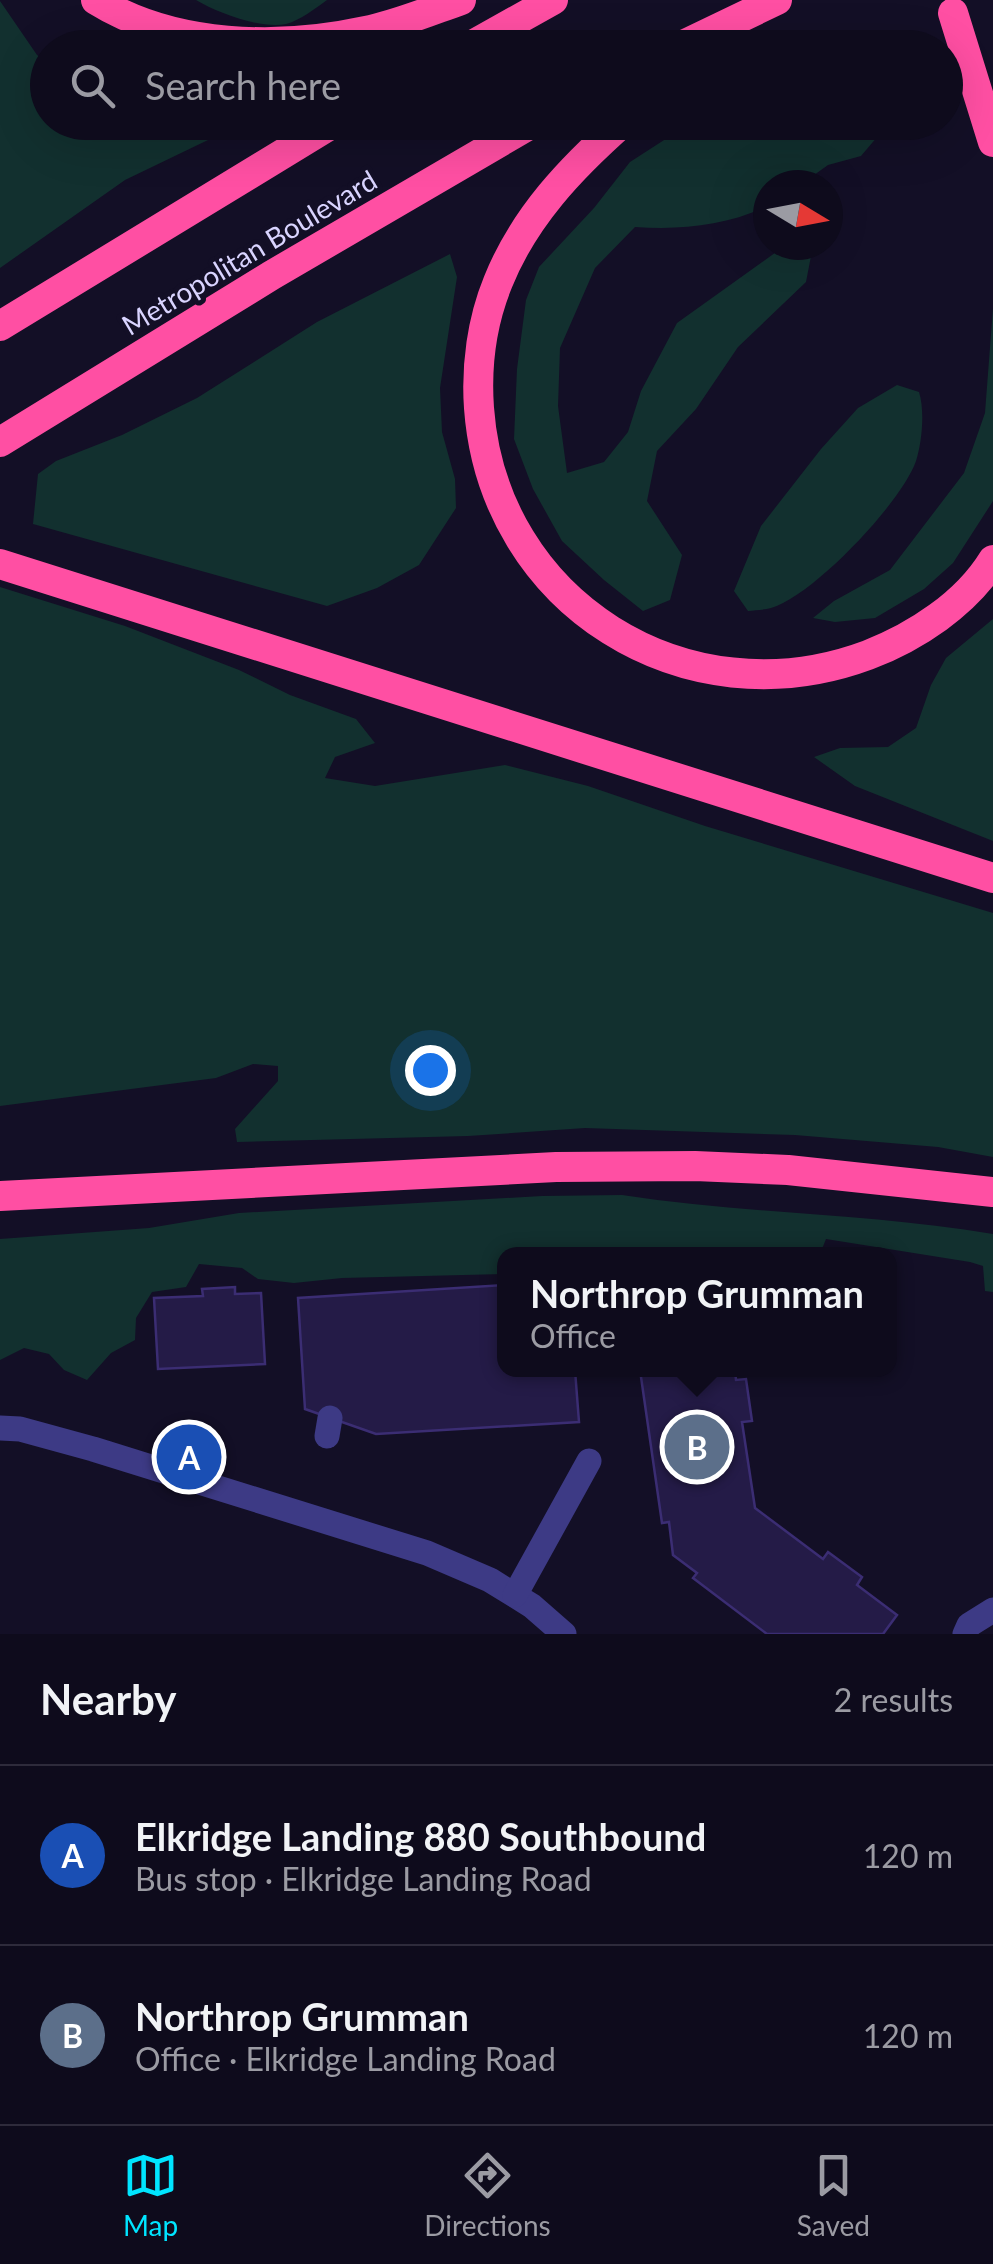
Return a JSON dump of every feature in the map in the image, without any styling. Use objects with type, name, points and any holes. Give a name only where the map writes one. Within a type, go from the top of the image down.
[{"type":"highway","points":[[96,0],[139,22],[173,30]]},
{"type":"highway","points":[[369,30],[461,0]]},
{"type":"highway","points":[[499,30],[553,0]]},
{"type":"highway","points":[[714,30],[777,0]]},
{"type":"highway","points":[[746,30],[790,0]]},
{"type":"highway","points":[[951,7],[961,30]]},
{"type":"highway","points":[[963,35],[993,104]]},
{"type":"highway","points":[[963,46],[993,142]]},
{"type":"highway","points":[[0,326],[305,140]]},
{"type":"highway","name":"Metropolitan Boulevard","points":[[0,442],[272,275],[503,140]]},
{"type":"highway","points":[[605,140],[560,184],[517,240],[496,285],[482,336],[477,382],[480,432],[492,480],[512,526],[535,564],[590,616],[628,642],[665,659],[711,672],[759,676],[806,672],[886,648],[961,598],[993,560]]},
{"type":"highway","points":[[0,564],[993,878]]},
{"type":"highway","points":[[0,1196],[556,1167],[694,1166],[788,1170],[993,1192]]},
{"type":"street","points":[[0,1428],[20,1429],[93,1449],[426,1553],[490,1580],[564,1634]]},
{"type":"street","points":[[515,1595],[589,1461]]},
{"type":"green space","points":[[196,0],[327,0],[296,20],[276,25],[240,19]]},
{"type":"green space","points":[[0,1],[30,45],[30,140],[208,140],[125,180],[0,268]]},
{"type":"green space","points":[[664,140],[875,140],[861,156],[821,170],[753,170],[753,212],[703,225],[635,227],[595,268],[560,348],[558,406],[567,473],[604,462],[628,432],[641,391],[677,323],[765,260],[810,260],[806,282],[738,347],[696,409],[657,451],[647,501],[682,555],[670,600],[643,611],[562,541],[533,489],[514,439],[517,369],[526,300],[539,267],[630,162]]},
{"type":"green space","points":[[450,254],[457,277],[440,388],[442,432],[455,479],[456,508],[419,565],[377,588],[327,606],[33,524],[38,474],[56,461],[122,435],[197,398],[317,322]]},
{"type":"green space","points":[[993,308],[993,501],[953,563],[924,589],[875,618],[835,622],[813,618],[834,601],[890,570],[964,473],[985,413]]},
{"type":"green space","points":[[897,385],[919,392],[922,408],[920,445],[907,479],[875,522],[832,567],[789,600],[771,608],[748,611],[734,591],[761,526],[858,408]]},
{"type":"green space","points":[[0,587],[125,626],[356,719],[375,743],[335,757],[325,778],[375,786],[505,765],[588,786],[705,826],[993,913],[993,1157],[938,1147],[795,1135],[585,1128],[468,1136],[237,1142],[235,1129],[278,1081],[278,1066],[253,1064],[216,1078],[0,1106]]},
{"type":"green space","points":[[993,619],[993,841],[855,786],[814,757],[840,748],[888,747],[916,728],[931,685],[946,658]]},
{"type":"green space","points":[[622,1195],[993,1234],[993,1292],[985,1291],[983,1266],[897,1250],[897,1247],[826,1239],[823,1247],[497,1247],[497,1274],[294,1283],[258,1279],[242,1268],[199,1264],[186,1287],[152,1292],[136,1318],[135,1340],[111,1353],[87,1380],[64,1370],[49,1354],[24,1348],[0,1360],[0,1239],[149,1228],[239,1213]]},
{"type":"building","points":[[497,1285],[497,1377],[576,1377],[579,1422],[376,1434],[305,1409],[298,1298]]},
{"type":"building","points":[[235,1287],[235,1294],[261,1293],[265,1364],[158,1369],[154,1298],[203,1296],[202,1289]]},
{"type":"building","points":[[641,1377],[746,1379],[752,1421],[742,1422],[755,1508],[823,1559],[828,1552],[862,1577],[857,1585],[897,1615],[883,1634],[767,1634],[693,1578],[697,1573],[673,1555],[669,1522],[662,1523]]},
{"type":"place","name":"Northrop Grumman","points":[[697,1447]]},
{"type":"place","name":"Elkridge Landing 880 Southbound","points":[[189,1457]]}]
